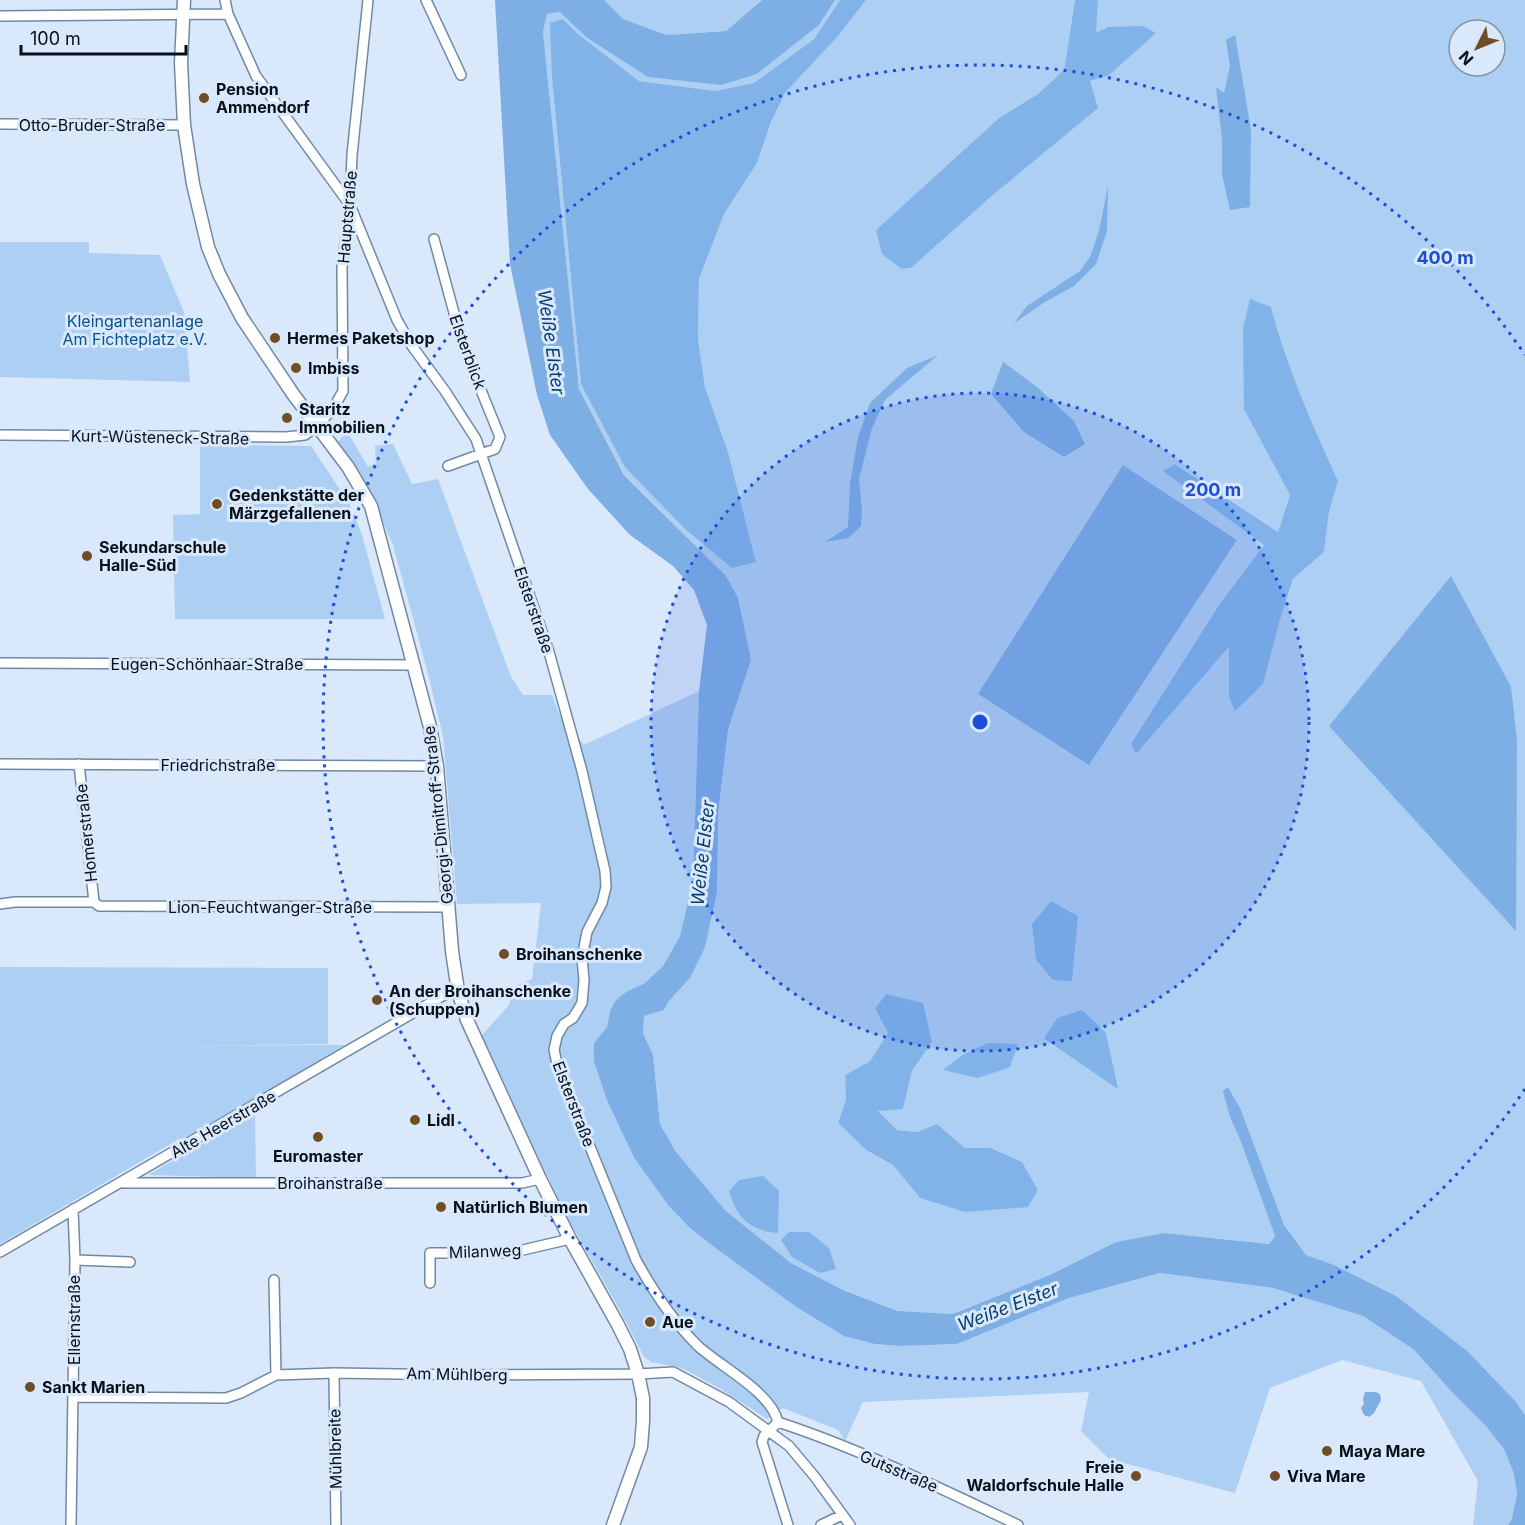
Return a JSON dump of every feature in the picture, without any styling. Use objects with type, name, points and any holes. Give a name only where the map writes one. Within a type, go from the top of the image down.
[{"type":"street","name":"Georgi-Dimitroff-Straße","points":[[184,0],[182,14],[184,125],[199,213],[208,248],[238,312],[269,360],[348,467],[371,506],[430,727],[436,766],[454,973],[467,1020],[540,1179],[630,1349],[638,1374],[643,1398],[641,1447],[613,1525]]},
{"type":"street","name":"Elsterstraße","points":[[225,0],[228,14],[256,76],[350,205],[397,320],[412,346],[476,439],[549,652],[582,771],[605,871],[606,887],[602,903],[587,932],[582,958],[585,980],[582,1002],[573,1018],[564,1024],[557,1036],[554,1050],[558,1068],[636,1260],[651,1287],[671,1315],[698,1345],[724,1368],[755,1389],[776,1414],[778,1422]]},
{"type":"street","name":"Hauptstraße","points":[[317,426],[333,409],[344,391],[342,267],[350,205],[352,155],[368,0]]},
{"type":"street","points":[[426,0],[461,75]]},
{"type":"street","points":[[0,16],[228,14]]},
{"type":"street","name":"Otto-Bruder-Straße","points":[[0,124],[184,125]]},
{"type":"street","name":"Elsterblick","points":[[434,239],[464,346],[500,437],[495,449],[482,454]]},
{"type":"street","name":"Kurt-Wüsteneck-Straße","points":[[0,435],[252,438],[305,435],[317,426]]},
{"type":"street","points":[[448,466],[482,454]]},
{"type":"street","name":"Eugen-Schönhaar-Straße","points":[[0,663],[415,665]]},
{"type":"street","name":"Friedrichstraße","points":[[0,764],[436,766]]},
{"type":"street","name":"Homerstraße","points":[[79,764],[94,902]]},
{"type":"street","name":"Lion-Feuchtwanger-Straße","points":[[0,904],[94,902],[99,906],[448,907]]},
{"type":"street","name":"Alte Heerstraße","points":[[0,1252],[444,995]]},
{"type":"street","name":"Broihanstraße","points":[[120,1183],[522,1183],[540,1179]]},
{"type":"street","name":"Ellernstraße","points":[[71,1525],[75,1260],[73,1209]]},
{"type":"street","name":"Milanweg","points":[[430,1283],[430,1253],[510,1253],[570,1239]]},
{"type":"street","name":"Ellernstraße","points":[[75,1260],[130,1262]]},
{"type":"street","points":[[274,1280],[276,1375]]},
{"type":"street","points":[[638,1374],[673,1372],[729,1402],[769,1431],[795,1454],[850,1525]]},
{"type":"street","name":"Am Mühlberg","points":[[73,1397],[226,1398],[276,1375],[334,1373],[638,1374]]},
{"type":"street","name":"Mühlbreite","points":[[334,1373],[336,1525]]},
{"type":"street","points":[[778,1422],[764,1436],[762,1442],[788,1525]]},
{"type":"street","name":"Gutsstraße","points":[[778,1422],[823,1438],[935,1486],[1018,1525]]},
{"type":"street","points":[[821,1525],[842,1515]]},
{"type":"green space","points":[[604,0],[762,0],[726,31],[667,35],[623,19]]},
{"type":"green space","points":[[835,0],[840,0],[814,39],[754,83],[715,91],[639,81],[578,34],[563,19],[552,78],[581,384],[756,562],[728,452],[705,387],[698,339],[699,279],[724,214],[757,163],[771,122],[785,93],[839,35],[866,0],[1075,0],[1064,70],[1038,94],[999,118],[876,230],[902,269],[911,268],[994,194],[1090,81],[1098,0],[1525,0],[1525,1415],[1516,1402],[1396,1296],[1334,1265],[1306,1256],[1284,1225],[1241,1110],[1230,1117],[1275,1236],[1269,1244],[1164,1233],[1116,1242],[1052,1274],[953,1314],[899,1311],[843,1290],[791,1263],[726,1211],[676,1152],[660,1124],[653,1055],[643,1033],[644,1016],[664,1010],[690,978],[718,815],[728,730],[751,660],[687,537],[624,474],[579,389],[543,32],[547,14],[560,12],[586,37],[722,85],[757,74],[819,25]],"holes":[[[1271,307],[1292,374],[1338,481],[1329,512],[1324,552],[1293,579],[1279,623],[1229,697],[1230,646],[1136,754],[1221,602],[1264,545],[1176,464],[1278,532],[1290,495],[1271,459]],[[1123,465],[1237,540],[1089,765]],[[886,995],[922,1003],[932,1042],[912,1071],[903,1109],[877,1110],[897,1130],[917,1132],[937,1124],[965,1148],[991,1148],[1022,1162],[1038,1190],[1027,1206],[998,1208],[920,1198],[893,1165],[866,1150],[838,1123],[846,1100],[845,1075],[870,1061],[888,1033],[875,1010]],[[1057,1018],[1118,1088],[1044,1040]]]},
{"type":"green space","name":"Kleingartenanlage Am Fichteplatz e.V.","points":[[0,242],[89,242],[89,253],[160,255],[184,312],[190,382],[0,377]]},
{"type":"green space","points":[[347,431],[368,467],[376,463],[375,446],[393,444],[412,484],[438,479],[511,677],[523,695],[552,695],[559,714],[584,745],[699,691],[693,880],[680,936],[663,966],[645,983],[626,992],[610,1011],[607,1027],[594,1043],[607,1100],[635,1158],[691,1229],[795,1306],[875,1344],[900,1346],[957,1344],[1069,1298],[1160,1273],[1273,1288],[1363,1316],[1413,1349],[1484,1424],[1504,1449],[1514,1474],[1517,1494],[1512,1518],[1508,1525],[1473,1525],[1478,1481],[1421,1381],[1342,1360],[1270,1388],[1235,1493],[1109,1459],[1081,1431],[1089,1392],[863,1402],[845,1441],[838,1430],[783,1408],[767,1419],[719,1388],[682,1368],[651,1362],[644,1357],[564,1212],[482,1035],[509,1005],[515,986],[532,979],[541,903],[457,904],[443,736],[393,545],[375,503],[336,444]]},
{"type":"green space","points":[[200,445],[311,446],[349,503],[362,535],[385,619],[175,619],[173,515],[200,514]]},
{"type":"green space","points":[[0,967],[328,968],[328,1044],[178,1046],[345,1045],[190,1138],[179,1139],[0,1244]]},
{"type":"green space","points":[[255,1113],[256,1178],[148,1175]]},
{"type":"shaded area","points":[[840,0],[866,0],[839,35],[785,93],[771,122],[757,163],[724,214],[699,279],[698,339],[705,387],[728,452],[756,562],[732,568],[685,529],[625,467],[581,384],[552,78],[550,23],[563,19],[578,34],[639,81],[715,91],[754,83],[814,39]]},
{"type":"shaded area","points":[[1075,0],[1098,0],[1096,33],[1108,27],[1143,26],[1156,33],[1109,75],[1090,81],[1098,108],[994,194],[911,268],[902,269],[882,254],[876,230],[999,118],[1038,94],[1064,70]]},
{"type":"shaded area","points":[[1250,299],[1271,307],[1292,374],[1338,481],[1329,512],[1324,552],[1293,579],[1263,684],[1235,711],[1229,697],[1229,647],[1136,754],[1131,744],[1221,602],[1264,545],[1163,471],[1175,464],[1278,532],[1290,495],[1244,409],[1243,329]]},
{"type":"shaded area","points":[[1051,901],[1078,916],[1072,981],[1053,980],[1036,960],[1032,924]]},
{"type":"shaded area","points":[[886,994],[923,1003],[932,1042],[912,1071],[903,1109],[878,1111],[897,1130],[917,1132],[937,1124],[965,1148],[991,1148],[1022,1162],[1038,1190],[1028,1207],[965,1212],[920,1198],[893,1165],[866,1150],[838,1123],[846,1100],[845,1075],[870,1061],[888,1033],[875,1009]]},
{"type":"shaded area","points":[[1082,1010],[1106,1033],[1118,1089],[1044,1039],[1057,1018]]},
{"type":"shaded area","points":[[988,1043],[1018,1044],[1010,1067],[978,1078],[943,1070],[962,1055]]},
{"type":"shaded area","points":[[763,1176],[779,1191],[778,1233],[759,1229],[746,1221],[736,1209],[729,1191],[739,1180]]},
{"type":"shaded area","points":[[789,1232],[809,1232],[829,1248],[836,1269],[820,1273],[792,1257],[781,1240]]},
{"type":"water","name":"Weiße Elster","points":[[495,0],[604,0],[623,19],[667,35],[726,31],[762,0],[835,0],[819,25],[757,74],[722,85],[648,77],[586,37],[560,12],[547,14],[543,32],[579,389],[624,475],[726,576],[738,598],[751,660],[728,730],[718,815],[717,892],[705,947],[690,978],[664,1010],[644,1016],[643,1033],[653,1055],[660,1124],[676,1152],[726,1211],[791,1263],[843,1290],[898,1311],[953,1314],[1052,1274],[1116,1242],[1164,1233],[1269,1244],[1275,1236],[1230,1117],[1223,1091],[1228,1087],[1241,1110],[1284,1225],[1306,1255],[1334,1265],[1396,1296],[1467,1351],[1516,1402],[1525,1415],[1525,1525],[1508,1525],[1512,1518],[1517,1494],[1514,1474],[1504,1449],[1484,1424],[1413,1349],[1363,1316],[1273,1288],[1160,1273],[1069,1298],[957,1344],[900,1346],[875,1344],[844,1336],[795,1306],[691,1229],[669,1206],[635,1159],[607,1100],[594,1061],[594,1043],[607,1027],[610,1011],[616,1000],[626,992],[645,983],[663,966],[680,936],[693,880],[699,691],[707,625],[694,590],[673,566],[630,535],[588,489],[550,435],[537,395],[510,264]]},
{"type":"water","points":[[1235,35],[1251,130],[1250,207],[1230,210],[1222,174],[1222,139],[1216,87],[1224,93],[1230,66],[1226,40]]},
{"type":"water","points":[[1108,186],[1107,231],[1096,264],[1074,286],[1014,323],[1027,306],[1080,271],[1090,257],[1099,231]]},
{"type":"water","points":[[938,355],[885,400],[872,428],[859,479],[861,526],[848,538],[825,542],[848,527],[850,484],[858,437],[870,403],[907,368]]},
{"type":"water","points":[[1003,362],[1037,387],[1074,421],[1085,444],[1064,457],[1024,432],[991,394]]},
{"type":"water","points":[[1123,465],[1237,540],[1089,765],[978,694]]},
{"type":"water","points":[[1451,576],[1511,687],[1517,740],[1516,931],[1329,726]]},
{"type":"water","points":[[1365,1392],[1380,1394],[1381,1400],[1369,1417],[1364,1415],[1361,1408],[1364,1404]]},
{"type":"place","name":"Pension Ammendorf","points":[[204,98]]},
{"type":"place","name":"Hermes Paketshop","points":[[275,338]]},
{"type":"place","name":"Imbiss","points":[[296,368]]},
{"type":"place","name":"Staritz Immobilien","points":[[287,418]]},
{"type":"place","name":"Gedenkstätte der Märzgefallenen","points":[[217,504]]},
{"type":"place","name":"Sekundarschule Halle-Süd","points":[[87,556]]},
{"type":"place","name":"Broihanschenke","points":[[504,954]]},
{"type":"place","name":"An der Broihanschenke (Schuppen)","points":[[377,1000]]},
{"type":"place","name":"Lidl","points":[[415,1120]]},
{"type":"place","name":"Euromaster","points":[[318,1137]]},
{"type":"place","name":"Natürlich Blumen","points":[[441,1207]]},
{"type":"place","name":"Aue","points":[[650,1322]]},
{"type":"place","name":"Sankt Marien","points":[[30,1387]]},
{"type":"place","name":"Maya Mare","points":[[1327,1451]]},
{"type":"place","name":"Freie Waldorfschule Halle","points":[[1136,1476]]},
{"type":"place","name":"Viva Mare","points":[[1275,1476]]}]
